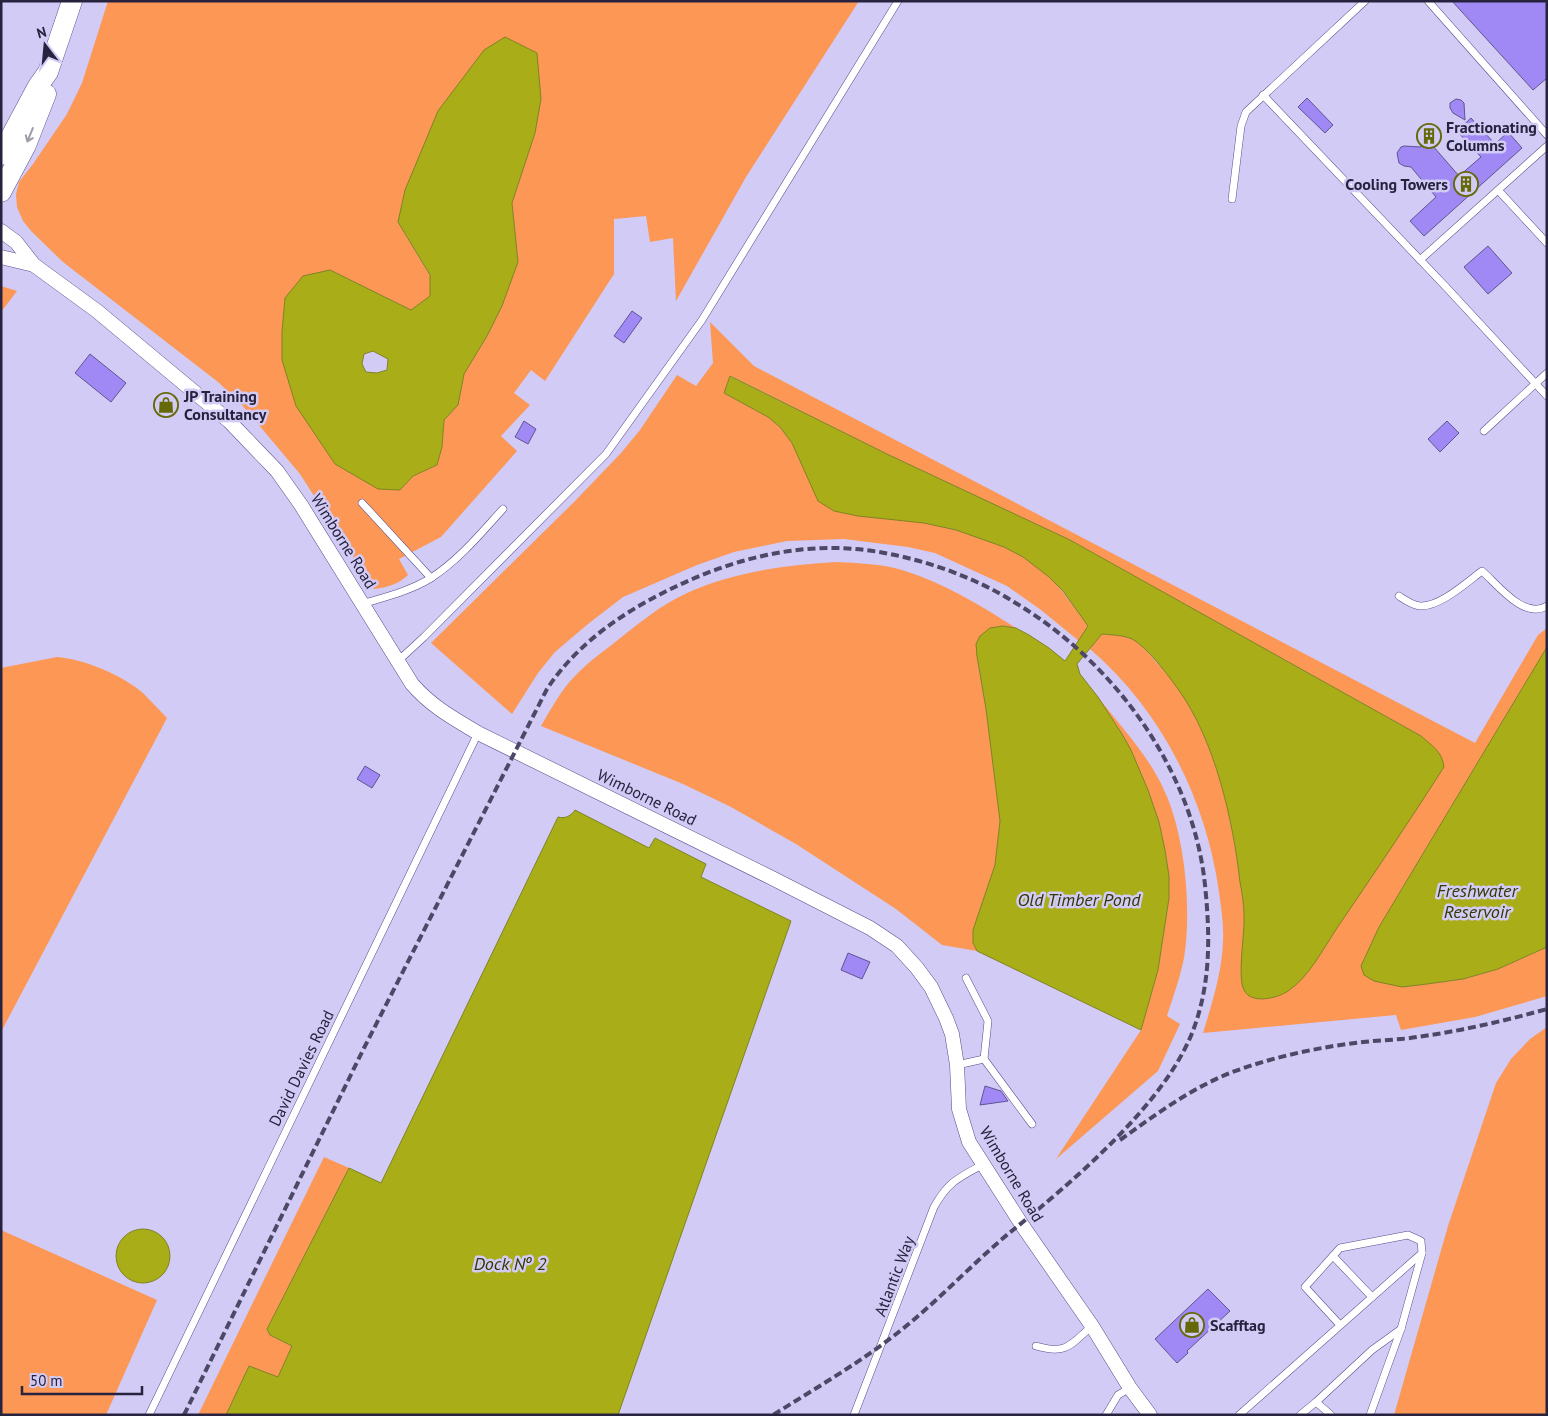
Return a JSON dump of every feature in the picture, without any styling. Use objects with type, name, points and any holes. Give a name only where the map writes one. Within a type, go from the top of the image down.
[{"type":"street","points":[[1,155],[38,86],[48,72],[72,1]]},
{"type":"street","points":[[1,192],[26,145],[36,120],[48,88],[48,72]]},
{"type":"street","name":"Wimborne Road","points":[[1,231],[16,242],[34,265],[97,311],[229,421],[277,471],[289,487],[412,684],[440,711],[478,733],[870,928],[892,942],[917,968],[936,995],[952,1034],[957,1065],[960,1119],[969,1142],[982,1165],[1092,1326],[1130,1388],[1150,1415]]},
{"type":"street","name":"Wimborne Road","points":[[1,257],[34,265]]},
{"type":"lane","points":[[398,661],[606,454],[702,320],[898,1]]},
{"type":"lane","points":[[1232,198],[1243,118],[1252,104],[1365,1]]},
{"type":"lane","points":[[1428,1],[1547,135]]},
{"type":"lane","points":[[1264,95],[1547,396]]},
{"type":"lane","points":[[1420,260],[1547,146]]},
{"type":"lane","points":[[1498,190],[1547,243]]},
{"type":"lane","points":[[1484,430],[1547,372]]},
{"type":"lane","points":[[362,503],[431,578]]},
{"type":"lane","points":[[362,604],[407,590],[431,578],[469,547],[503,509]]},
{"type":"lane","points":[[1399,596],[1421,606],[1434,603],[1442,600],[1482,571],[1521,606],[1536,610],[1547,606]]},
{"type":"lane","name":"David Davies Road","points":[[149,1415],[478,733]]},
{"type":"lane","points":[[966,978],[988,1021],[984,1059],[1032,1124]]},
{"type":"lane","points":[[957,1065],[984,1059]]},
{"type":"lane","name":"Atlantic Way","points":[[854,1415],[934,1207],[943,1191],[953,1181],[982,1165]]},
{"type":"lane","points":[[1340,1325],[1305,1287],[1340,1248],[1408,1235],[1421,1241],[1422,1253],[1401,1329],[1370,1415]]},
{"type":"lane","points":[[1239,1415],[1422,1253]]},
{"type":"lane","points":[[1333,1256],[1372,1297]]},
{"type":"lane","points":[[1036,1346],[1049,1350],[1062,1350],[1092,1326]]},
{"type":"lane","points":[[1300,1415],[1372,1350],[1401,1329]]},
{"type":"lane","points":[[1106,1415],[1118,1395],[1130,1388]]},
{"type":"lane","points":[[1316,1402],[1330,1415]]},
{"type":"shaded area","points":[[108,1],[859,1],[746,177],[676,301],[673,238],[650,242],[646,216],[614,219],[614,274],[545,381],[531,370],[514,393],[530,405],[501,436],[517,451],[441,537],[399,559],[408,575],[392,585],[374,589],[300,474],[242,405],[218,382],[63,262],[23,221],[17,207],[16,194],[19,182],[67,114],[82,83]],"holes":[[[535,133],[512,203],[518,262],[502,306],[487,336],[464,373],[458,405],[444,420],[442,447],[437,465],[413,476],[400,490],[282,360],[285,298],[330,270],[411,310],[430,296],[430,276],[398,222]]]},
{"type":"shaded area","points":[[1,286],[17,291],[1,312]]},
{"type":"shaded area","points":[[710,322],[754,366],[1475,743],[1538,635],[1547,628],[1547,647],[1379,927],[1361,966],[1402,987],[1463,979],[1498,969],[1547,947],[1547,996],[1475,1017],[1401,1030],[1396,1015],[1203,1033],[1219,976],[1223,935],[1219,892],[1213,857],[1203,823],[1191,790],[1159,728],[1115,673],[1090,649],[1102,634],[1117,635],[1136,641],[1174,683],[1189,705],[1201,729],[1220,781],[1233,834],[1241,881],[1244,917],[1241,977],[1421,736],[1070,540],[889,455],[731,376],[724,393],[768,417],[780,427],[792,443],[804,466],[924,523],[956,530],[1004,547],[1023,557],[1049,577],[1088,626],[1079,641],[1041,610],[1007,586],[935,553],[908,547],[844,539],[787,541],[734,552],[697,565],[623,597],[555,652],[538,673],[512,714],[431,643],[621,453],[640,430],[677,375],[696,386],[713,363]]},
{"type":"shaded area","points":[[837,562],[886,566],[917,575],[961,595],[1016,628],[1003,626],[977,657],[986,709],[1000,821],[995,865],[973,943],[977,951],[942,945],[896,909],[796,844],[731,807],[683,784],[541,726],[561,693],[580,671],[642,621],[676,598],[703,586],[740,575],[798,565]]},
{"type":"shaded area","points":[[57,657],[79,661],[114,674],[143,693],[167,718],[1,1032],[1,668]]},
{"type":"shaded area","points":[[1098,697],[1151,765],[1164,790],[1177,828],[1182,850],[1187,895],[1186,939],[1184,958],[1167,1016],[1180,1024],[1158,1071],[1056,1159],[1141,1030],[1158,970],[1169,898],[1169,876],[1165,850],[1159,822],[1148,790],[1122,734]]},
{"type":"shaded area","points":[[1547,1027],[1547,1415],[1394,1415],[1448,1226],[1496,1083],[1511,1059],[1530,1039]]},
{"type":"shaded area","points":[[324,1157],[349,1168],[267,1329],[270,1335],[292,1346],[278,1378],[249,1366],[226,1415],[198,1415]]},
{"type":"shaded area","points":[[1,1230],[157,1300],[106,1415],[1,1415]]},
{"type":"water","points":[[505,37],[537,53],[541,99],[535,133],[512,203],[518,262],[502,306],[487,336],[464,374],[458,405],[444,420],[442,447],[437,465],[413,476],[400,490],[378,489],[335,464],[296,406],[282,360],[285,298],[303,276],[330,270],[411,310],[430,296],[430,275],[398,222],[405,190],[438,111],[484,50]],"holes":[[[373,351],[388,359],[387,370],[377,373],[366,372],[362,364],[364,354]]]},
{"type":"water","name":"Old Timber Pond","points":[[730,376],[889,455],[1070,540],[1421,736],[1436,749],[1443,761],[1444,767],[1315,962],[1296,985],[1284,994],[1265,999],[1258,999],[1247,995],[1244,990],[1241,975],[1244,923],[1243,899],[1233,833],[1212,756],[1191,709],[1163,669],[1138,643],[1132,639],[1117,635],[1102,634],[1077,664],[1080,674],[1098,697],[1131,750],[1159,822],[1165,850],[1169,876],[1169,898],[1158,970],[1141,1030],[977,951],[973,943],[973,930],[995,865],[1000,821],[976,644],[980,636],[990,628],[1003,626],[1016,628],[1049,648],[1065,661],[1088,626],[1063,591],[1049,577],[1023,557],[1004,547],[956,530],[924,523],[858,516],[834,511],[818,501],[792,443],[780,427],[768,417],[724,393]]},
{"type":"water","name":"Freshwater Reservoir","points":[[1547,647],[1547,947],[1498,969],[1463,979],[1402,987],[1374,981],[1364,975],[1361,966],[1379,927]]},
{"type":"water","name":"Dock Nº 2","points":[[575,810],[649,848],[655,838],[706,864],[701,877],[791,921],[618,1415],[226,1415],[249,1366],[278,1377],[292,1346],[270,1335],[267,1329],[349,1168],[381,1183],[558,817],[568,816]]},
{"type":"water","points":[[138,1229],[148,1229],[158,1233],[166,1241],[170,1256],[166,1271],[158,1279],[148,1283],[138,1283],[128,1279],[120,1271],[116,1261],[116,1251],[120,1241],[128,1233]]},
{"type":"building","points":[[1452,1],[1547,1],[1547,78],[1533,90]]},
{"type":"building","points":[[1307,98],[1333,125],[1325,133],[1298,107]]},
{"type":"building","points":[[1456,99],[1464,103],[1465,120],[1453,113],[1450,108],[1450,103]]},
{"type":"building","points":[[1471,118],[1495,144],[1508,132],[1522,148],[1424,236],[1410,221],[1436,197],[1411,167],[1399,163],[1397,153],[1404,146],[1421,147],[1422,132],[1426,129],[1433,129],[1437,134],[1433,146],[1459,176],[1481,157],[1457,131]]},
{"type":"building","points":[[1488,246],[1512,273],[1488,294],[1464,267]]},
{"type":"building","points":[[632,311],[642,318],[624,343],[614,336]]},
{"type":"building","points":[[90,354],[126,383],[111,402],[75,373]]},
{"type":"building","points":[[524,421],[536,429],[528,444],[515,437]]},
{"type":"building","points":[[1447,421],[1459,433],[1440,452],[1428,439]]},
{"type":"building","points":[[365,766],[380,775],[372,788],[357,779]]},
{"type":"building","points":[[848,953],[870,962],[862,979],[841,970]]},
{"type":"building","points":[[985,1086],[1001,1091],[1008,1101],[980,1105]]},
{"type":"building","name":"Scafftag","points":[[1208,1289],[1230,1311],[1187,1351],[1188,1353],[1177,1363],[1155,1339]]},
{"type":"railway","points":[[184,1415],[364,1048],[547,689],[559,672],[573,656],[604,629],[658,595],[701,575],[725,566],[776,553],[827,548],[853,549],[897,555],[932,565],[966,577],[999,593],[1050,626],[1084,655],[1115,687],[1142,722],[1165,760],[1184,800],[1197,842],[1205,885],[1208,957],[1204,993],[1194,1028],[1181,1056],[1162,1085],[1140,1113],[1087,1167],[994,1246],[928,1308],[854,1364],[773,1415]]},
{"type":"railway","points":[[1120,1140],[1173,1103],[1215,1079],[1262,1062],[1330,1047],[1450,1032],[1499,1022],[1547,1009]]},
{"type":"place","name":"Fractionating Columns","points":[[1429,136]]},
{"type":"place","name":"Cooling Towers","points":[[1466,184]]},
{"type":"place","name":"JP Training Consultancy","points":[[166,405]]},
{"type":"place","name":"Scafftag","points":[[1192,1325]]}]
